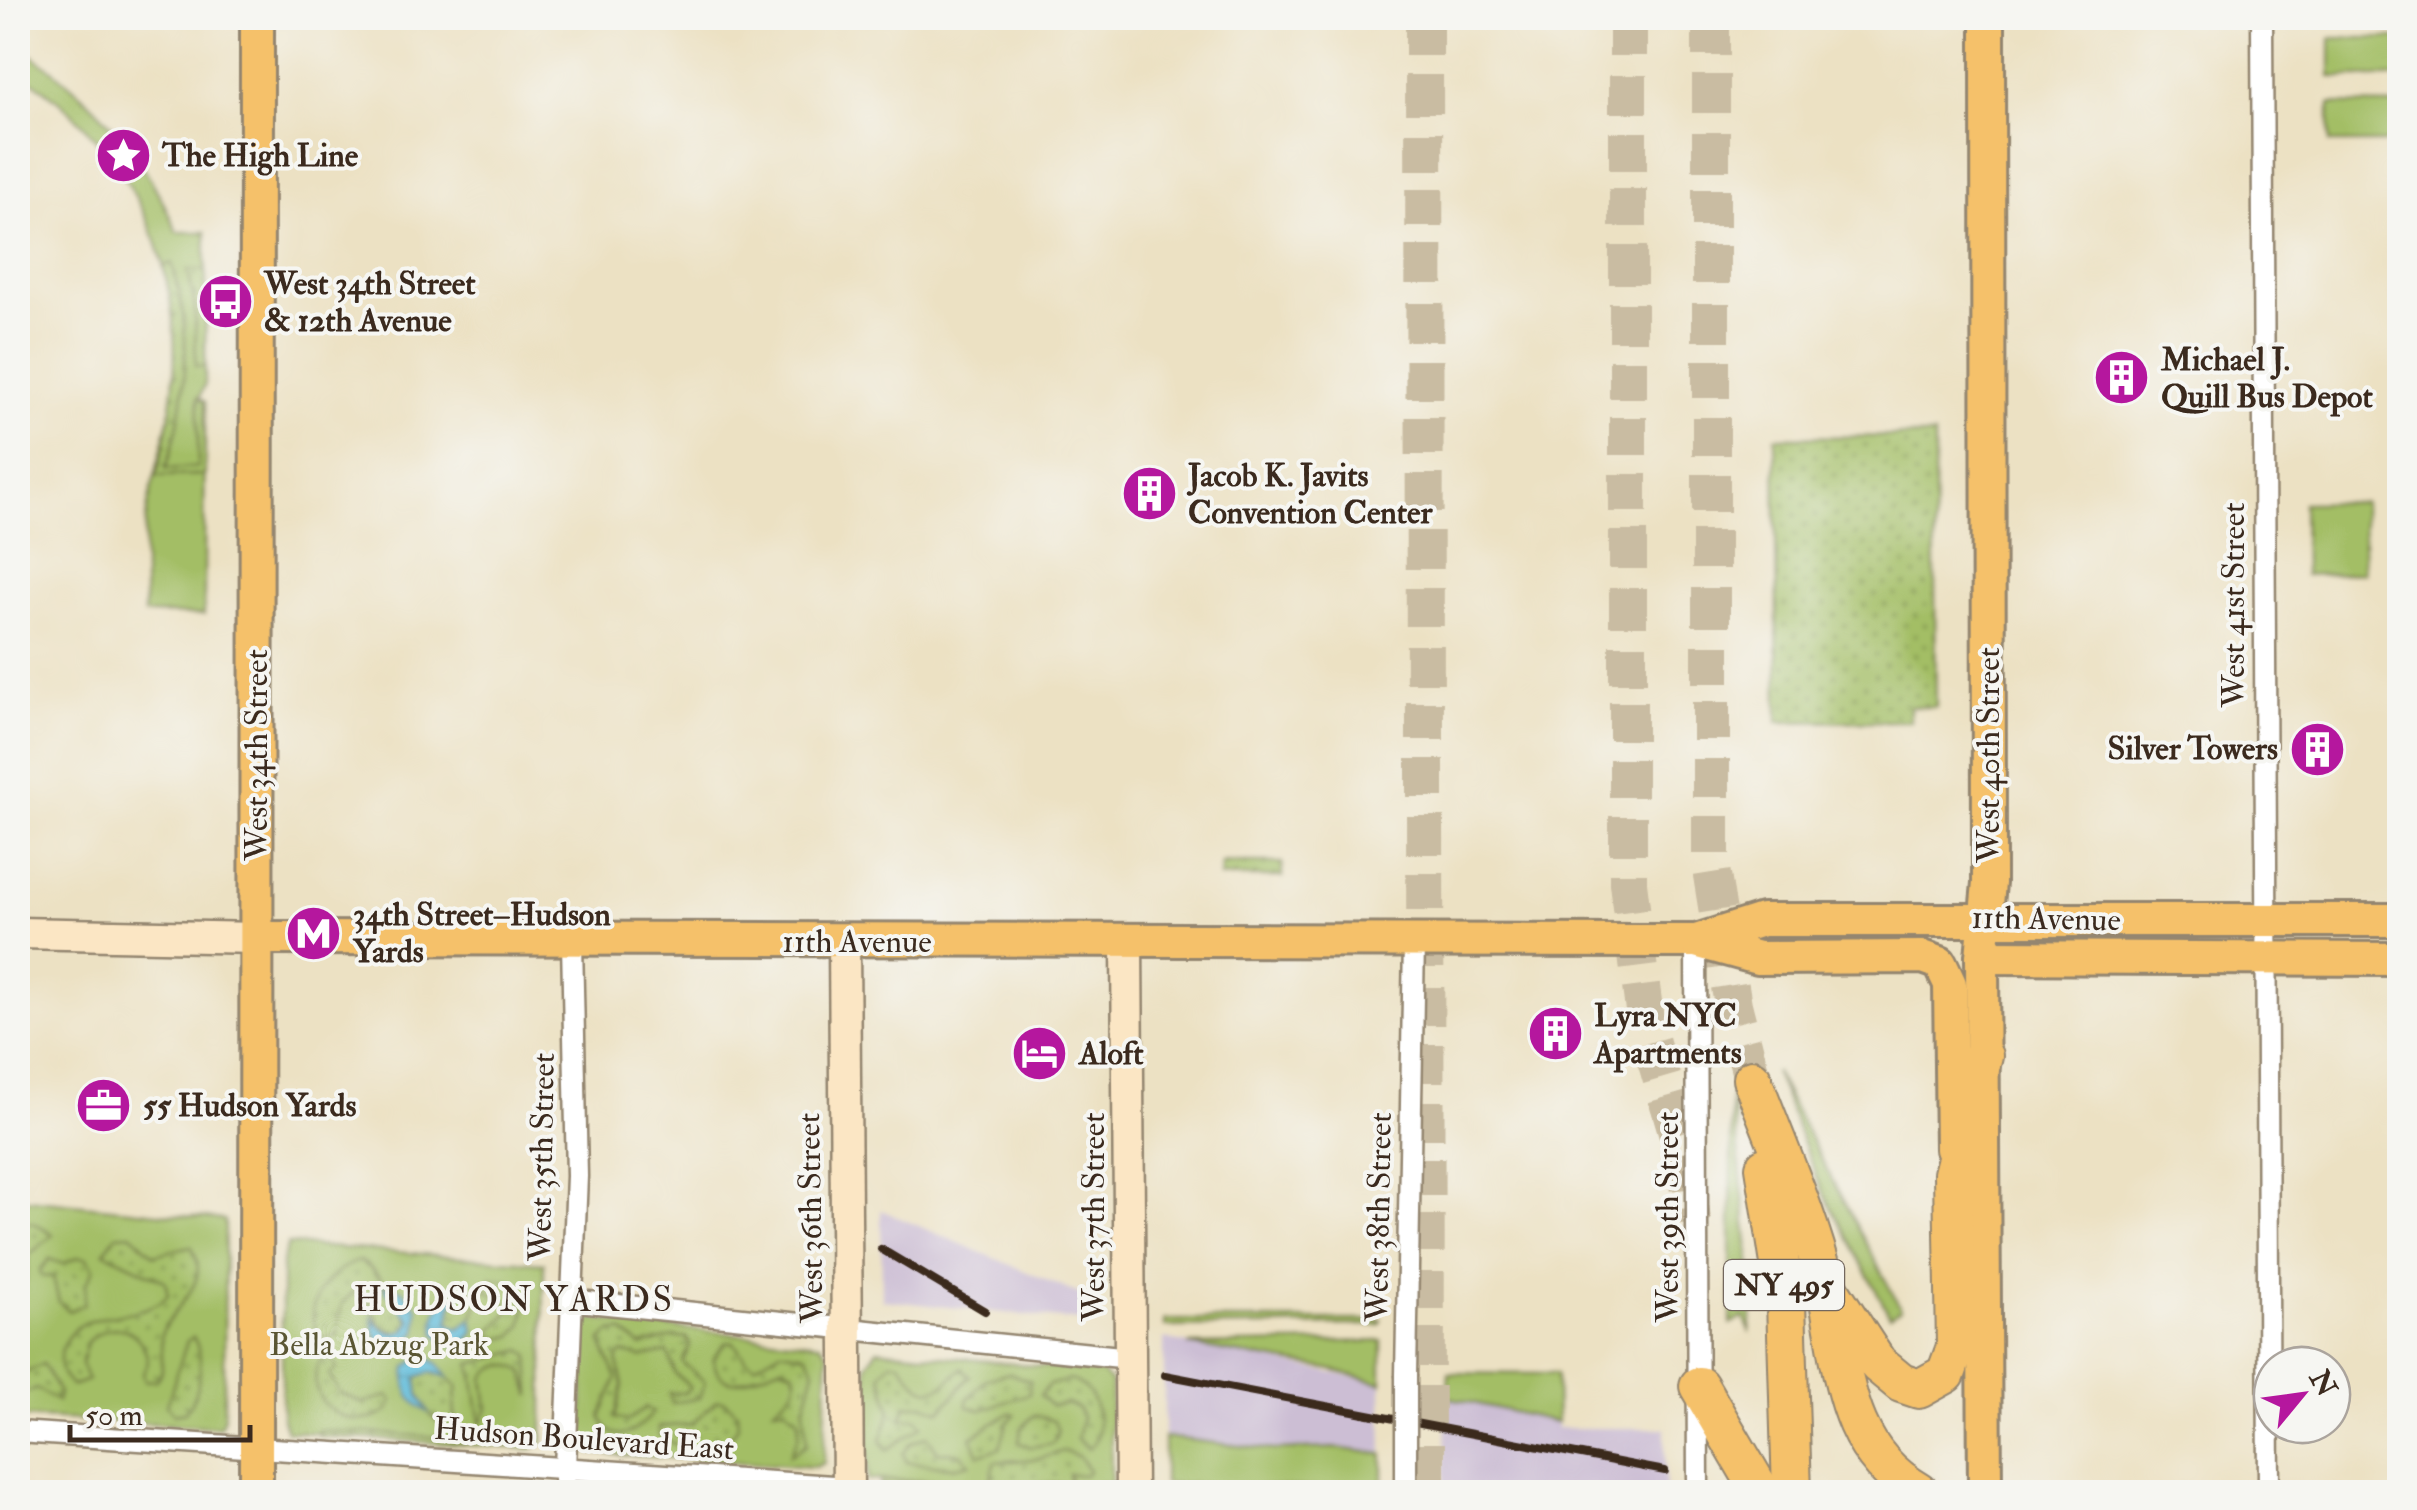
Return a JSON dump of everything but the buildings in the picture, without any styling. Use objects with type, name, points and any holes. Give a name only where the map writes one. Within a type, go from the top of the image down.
[{"type":"highway","points":[[1824,1281],[1890,1376],[1919,1389],[1938,1382],[1953,1362],[1956,1347],[1953,1174],[1983,1056]]},
{"type":"highway","name":"NY 495","points":[[1792,1492],[1786,1302],[1752,1079],[1824,1281]]},
{"type":"highway","points":[[1824,1281],[1842,1382],[1855,1420],[1880,1462],[1919,1492]]},
{"type":"highway","points":[[1699,1386],[1761,1492]]},
{"type":"main road","name":"West 34th Street","points":[[256,1492],[257,18]]},
{"type":"main road","name":"West 40th Street","points":[[1985,1492],[1982,957],[1988,919],[1988,18]]},
{"type":"main road","name":"11th Avenue","points":[[1696,941],[1762,920],[2400,920]]},
{"type":"main road","name":"11th Avenue","points":[[18,933],[572,942],[1696,941],[1758,958],[1923,957],[1945,969],[1950,984],[1953,1174]]},
{"type":"main road","name":"West 36th Street","points":[[844,942],[848,1490]]},
{"type":"main road","name":"West 37th Street","points":[[1128,942],[1131,1492]]},
{"type":"main road","name":"11th Avenue","points":[[1982,957],[2400,959]]},
{"type":"street","name":"West 41st Street","points":[[2262,18],[2269,1492]]},
{"type":"street","name":"West 39th Street","points":[[1696,941],[1698,1492]]},
{"type":"street","name":"West 35th Street","points":[[564,1492],[568,1300],[577,1176],[572,942]]},
{"type":"street","name":"West 38th Street","points":[[1406,1492],[1414,942]]},
{"type":"street","points":[[568,1300],[1130,1358]]},
{"type":"street","name":"Hudson Boulevard East","points":[[18,1432],[564,1467],[848,1490]]},
{"type":"shaded area","points":[[881,1210],[1098,1302],[1098,1323],[882,1300]]},
{"type":"shaded area","points":[[1164,1339],[1382,1383],[1383,1454],[1336,1448],[1274,1450],[1164,1437]]},
{"type":"shaded area","points":[[1447,1397],[1557,1422],[1557,1428],[1665,1428],[1665,1492],[1444,1492]]},
{"type":"green space","points":[[2331,38],[2399,38],[2399,77],[2331,77]]},
{"type":"green space","points":[[18,46],[69,84],[112,126],[148,175],[177,232],[206,232],[205,384],[199,398],[205,402],[204,615],[144,614],[147,514],[176,374],[176,330],[169,285],[156,242],[138,201],[86,128],[54,97],[18,72]]},
{"type":"green space","points":[[2330,104],[2399,105],[2399,143],[2330,143]]},
{"type":"green space","points":[[172,263],[183,315],[185,366],[179,418],[166,469],[198,467],[198,398],[205,402],[205,475],[156,476],[174,372],[173,319],[163,266]]},
{"type":"green space","points":[[188,270],[206,270],[205,367],[196,366],[195,306]]},
{"type":"green space","points":[[1934,436],[1936,707],[1910,707],[1910,721],[1778,722],[1775,437]]},
{"type":"green space","points":[[2363,502],[2363,573],[2304,575],[2303,503]]},
{"type":"green space","points":[[1221,863],[1282,863],[1282,877],[1220,877]]},
{"type":"green space","points":[[1774,1071],[1901,1309],[1890,1316],[1821,1188]]},
{"type":"green space","points":[[1731,1082],[1754,1298],[1750,1331],[1744,1317],[1731,1324]]},
{"type":"green space","name":"Bella Abzug Park","points":[[18,1198],[225,1220],[224,1417],[220,1427],[18,1417]]},
{"type":"green space","points":[[18,1221],[34,1223],[53,1235],[29,1255],[25,1285],[18,1288]]},
{"type":"green space","points":[[131,1234],[154,1255],[191,1246],[197,1260],[195,1283],[161,1335],[162,1371],[156,1380],[145,1381],[145,1350],[133,1334],[116,1328],[87,1342],[81,1364],[88,1380],[72,1386],[62,1374],[60,1359],[65,1341],[76,1329],[90,1321],[155,1305],[168,1295],[165,1281],[104,1252],[116,1235]]},
{"type":"green space","name":"Bella Abzug Park","points":[[288,1244],[544,1263],[543,1443],[532,1449],[287,1431],[282,1419],[282,1261]]},
{"type":"green space","points":[[78,1257],[87,1258],[94,1269],[86,1284],[84,1304],[69,1311],[59,1302],[53,1277],[42,1276],[40,1270],[49,1259],[63,1264]]},
{"type":"green space","points":[[359,1261],[390,1290],[410,1326],[401,1333],[382,1328],[367,1296],[356,1290],[342,1303],[336,1335],[322,1338],[315,1327],[314,1303],[327,1282]]},
{"type":"green space","points":[[491,1278],[510,1280],[526,1305],[522,1326],[512,1336],[494,1340],[489,1334],[509,1312],[506,1300],[485,1289]]},
{"type":"green space","points":[[466,1289],[474,1290],[477,1306],[471,1320],[465,1328],[452,1328],[448,1317],[456,1298]]},
{"type":"green space","name":"Bella Abzug Park","points":[[591,1319],[820,1343],[828,1353],[824,1463],[815,1467],[590,1453],[583,1443],[583,1332]]},
{"type":"green space","points":[[1165,1320],[1382,1320],[1380,1325],[1165,1327]]},
{"type":"green space","points":[[622,1331],[641,1346],[673,1337],[687,1338],[690,1346],[682,1362],[705,1382],[699,1398],[672,1403],[669,1393],[685,1393],[690,1387],[675,1373],[668,1352],[642,1357],[622,1353],[617,1359],[623,1385],[615,1418],[628,1421],[645,1408],[653,1412],[633,1431],[618,1434],[611,1432],[601,1416],[617,1378],[601,1342],[610,1332]]},
{"type":"green space","points":[[193,1337],[199,1354],[198,1385],[185,1412],[174,1414],[167,1405],[187,1341]]},
{"type":"green space","points":[[1382,1341],[1382,1383],[1328,1369],[1188,1345]]},
{"type":"green space","points":[[726,1342],[734,1343],[745,1359],[755,1365],[781,1350],[807,1354],[815,1370],[804,1410],[807,1444],[790,1455],[799,1435],[799,1419],[784,1407],[774,1408],[794,1388],[794,1371],[781,1366],[751,1378],[724,1378],[713,1359]]},
{"type":"green space","points":[[877,1349],[1102,1373],[1111,1382],[1111,1484],[868,1480],[867,1365]]},
{"type":"green space","points":[[522,1350],[529,1355],[531,1396],[523,1371],[507,1365],[496,1367],[484,1379],[488,1408],[481,1423],[471,1364]]},
{"type":"green space","points":[[331,1357],[337,1369],[329,1375],[340,1393],[362,1403],[388,1396],[393,1401],[389,1410],[361,1420],[347,1418],[324,1403],[317,1391],[316,1377],[320,1361]]},
{"type":"green space","points":[[891,1362],[900,1362],[915,1381],[928,1389],[942,1386],[962,1368],[970,1376],[941,1411],[923,1404],[906,1406],[901,1419],[917,1418],[922,1426],[887,1450],[881,1440],[891,1411],[881,1374]]},
{"type":"green space","points":[[43,1364],[59,1393],[57,1401],[37,1389],[18,1395],[18,1377]]},
{"type":"green space","points":[[431,1372],[443,1374],[458,1386],[454,1406],[457,1428],[440,1424],[423,1403],[417,1377]]},
{"type":"green space","points":[[1009,1373],[1030,1381],[1029,1394],[981,1410],[968,1407],[967,1400],[986,1379]]},
{"type":"green space","points":[[1449,1373],[1556,1374],[1557,1422],[1447,1397]]},
{"type":"green space","points":[[1069,1380],[1086,1390],[1096,1410],[1097,1432],[1089,1449],[1077,1439],[1082,1418],[1079,1409],[1067,1403],[1051,1406],[1040,1395],[1049,1385]]},
{"type":"green space","points":[[717,1400],[725,1401],[737,1412],[738,1426],[722,1442],[690,1447],[659,1435],[659,1427],[692,1424]]},
{"type":"green space","points":[[1010,1413],[1015,1415],[1007,1423],[1000,1448],[979,1455],[971,1437]]},
{"type":"green space","points":[[1034,1415],[1054,1421],[1058,1431],[1053,1443],[1031,1447],[1019,1443],[1021,1429]]},
{"type":"green space","points":[[319,1430],[517,1442],[517,1448],[319,1436]]},
{"type":"green space","points":[[927,1436],[938,1452],[960,1453],[970,1463],[952,1467],[907,1462],[903,1454],[911,1443]]},
{"type":"green space","points":[[1164,1437],[1274,1450],[1336,1448],[1383,1454],[1383,1490],[1164,1484]]},
{"type":"green space","points":[[1063,1451],[1078,1456],[1089,1470],[1085,1475],[1069,1474],[1070,1484],[991,1484],[990,1492],[881,1492],[880,1480],[990,1484],[994,1462],[1039,1459]]},
{"type":"water","points":[[382,1286],[402,1290],[418,1308],[417,1332],[400,1347],[383,1343],[374,1330],[373,1317],[383,1329],[392,1332],[406,1330],[411,1320]]},
{"type":"water","points":[[463,1291],[452,1305],[449,1323],[459,1329],[472,1318],[474,1331],[466,1343],[450,1345],[436,1334],[435,1319],[444,1302]]},
{"type":"water","points":[[420,1357],[437,1362],[448,1377],[431,1372],[417,1377],[419,1395],[428,1412],[412,1399],[406,1381],[407,1367]]},
{"type":"tunnel","points":[[1424,18],[1426,1492]]},
{"type":"tunnel","points":[[1628,18],[1628,883],[1646,1026],[1686,1162],[1692,1223]]},
{"type":"tunnel","points":[[1711,18],[1711,869],[1733,1005],[1752,1079]]},
{"type":"railway","points":[[881,1249],[985,1311]]},
{"type":"railway","points":[[1165,1375],[1665,1471]]},
{"type":"place","name":"The High Line","points":[[123,156]]},
{"type":"place","name":"West 34th Street & 12th Avenue","points":[[225,302]]},
{"type":"place","name":"Michael J. Quill Bus Depot","points":[[2122,378]]},
{"type":"place","name":"Jacob K. Javits Convention Center","points":[[1149,494]]},
{"type":"place","name":"Silver Towers","points":[[2317,749]]},
{"type":"place","name":"34th Street–Hudson Yards","points":[[314,933]]},
{"type":"place","name":"Lyra NYC Apartments","points":[[1555,1034]]},
{"type":"place","name":"Aloft","points":[[1040,1054]]},
{"type":"place","name":"55 Hudson Yards","points":[[104,1106]]},
{"type":"district","name":"HUDSON YARDS","points":[[514,1300]]}]
